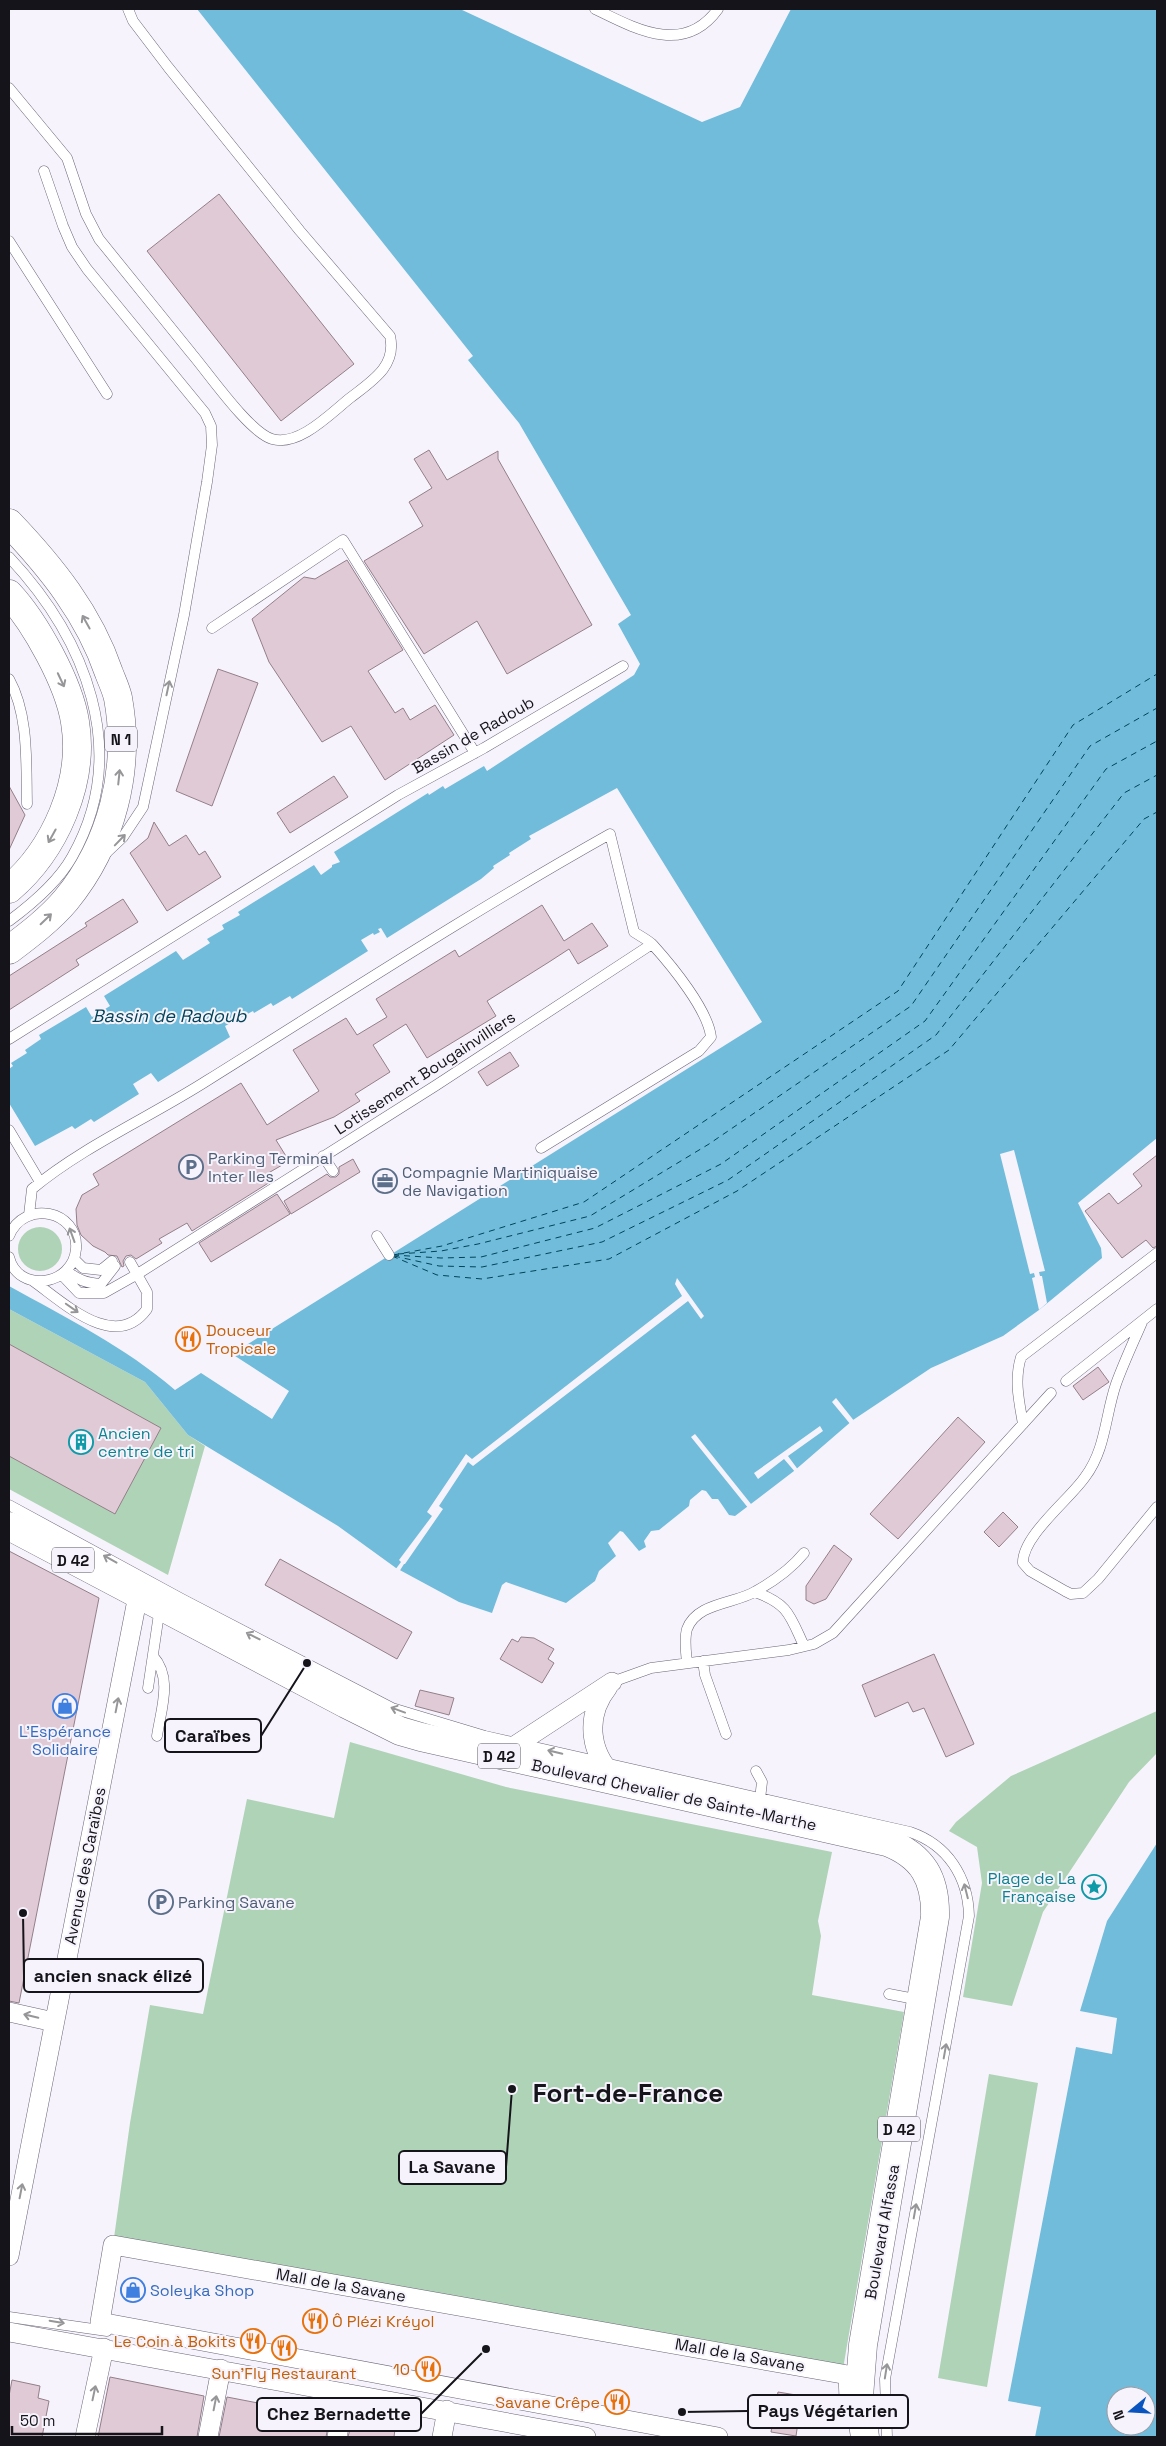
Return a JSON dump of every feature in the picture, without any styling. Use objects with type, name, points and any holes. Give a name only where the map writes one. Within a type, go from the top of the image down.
[{"type":"main road","name":"N 1","points":[[9,523],[38,554],[75,602],[101,650],[118,697],[122,748],[117,799],[102,843],[65,900],[30,934],[9,950]]},
{"type":"main road","points":[[9,594],[36,631],[70,698],[75,722],[76,746],[72,782],[62,816],[42,853],[9,889]]},
{"type":"main road","name":"D 42","points":[[9,1526],[149,1600]]},
{"type":"main road","name":"Boulevard Chevalier de Sainte-Marthe","points":[[149,1600],[383,1724],[421,1737],[508,1750],[624,1784],[887,1842]]},
{"type":"main road","name":"Boulevard Alfassa","points":[[865,2437],[859,2397],[863,2345],[935,1917],[932,1884],[924,1868],[912,1855],[887,1842]]},
{"type":"street","name":"Avenue des Caraïbes","points":[[9,2256],[54,2022],[149,1600]]},
{"type":"street","points":[[508,1750],[612,1682]]},
{"type":"street","points":[[612,1682],[600,1699],[593,1715],[593,1735],[602,1764],[624,1784]]},
{"type":"street","points":[[9,2012],[54,2022]]},
{"type":"street","name":"Mall de la Savane","points":[[718,2437],[100,2322],[113,2245],[848,2375],[853,2437]]},
{"type":"street","points":[[9,2332],[447,2410],[540,2433],[586,2437]]},
{"type":"street","points":[[85,2437],[104,2348]]},
{"type":"street","points":[[208,2437],[221,2369]]},
{"type":"street","points":[[337,2437],[346,2393]]},
{"type":"street","points":[[442,2437],[447,2410]]},
{"type":"lane","points":[[9,88],[67,158],[86,214],[99,239],[235,406],[260,432],[273,439],[290,438],[306,433],[383,370],[393,350],[390,336],[300,231],[168,67],[134,21],[128,9]]},
{"type":"lane","points":[[594,9],[645,32],[675,35],[698,28],[710,21],[718,9]]},
{"type":"lane","points":[[44,171],[72,247],[87,269],[205,413],[211,426],[212,445],[207,482],[184,615],[143,807],[123,837],[84,873]]},
{"type":"lane","points":[[9,241],[107,394]]},
{"type":"lane","points":[[212,628],[344,540],[475,753]]},
{"type":"lane","points":[[9,556],[49,604],[81,661],[92,697],[99,734],[95,801],[72,857],[50,886],[9,921]]},
{"type":"lane","name":"Bassin de Radoub","points":[[9,1039],[390,800],[475,753],[623,666]]},
{"type":"lane","points":[[9,679],[14,688],[24,731],[27,804]]},
{"type":"lane","points":[[29,1214],[32,1190],[53,1172],[177,1100],[544,871],[610,834],[634,932],[652,944],[704,1012],[710,1026],[711,1037],[699,1051],[541,1148]]},
{"type":"lane","name":"Lotissement Bougainvilliers","points":[[65,1273],[79,1293],[104,1293],[136,1275],[323,1156],[652,944]]},
{"type":"lane","points":[[9,1130],[40,1182]]},
{"type":"lane","points":[[323,1156],[333,1171]]},
{"type":"lane","points":[[9,1236],[20,1220],[29,1214],[40,1212],[51,1214],[69,1227],[74,1237],[76,1248],[74,1259],[65,1273],[42,1282],[32,1280]]},
{"type":"lane","points":[[377,1236],[389,1255]]},
{"type":"lane","points":[[1023,1424],[1017,1388],[1021,1357],[1157,1253]]},
{"type":"lane","points":[[65,1273],[86,1283],[101,1284],[113,1264],[101,1270],[83,1268],[74,1259]]},
{"type":"lane","points":[[9,1260],[15,1270],[93,1323],[115,1328],[135,1321],[147,1309],[147,1292],[130,1262]]},
{"type":"lane","points":[[1066,1381],[1157,1309]]},
{"type":"lane","points":[[1143,1320],[1116,1383],[1099,1453],[1084,1478],[1032,1539],[1022,1558],[1023,1563],[1030,1571],[1065,1591],[1071,1594],[1083,1593],[1088,1590],[1157,1506]]},
{"type":"lane","points":[[612,1682],[629,1674],[652,1668],[814,1644],[833,1633],[1051,1393]]},
{"type":"lane","points":[[9,1505],[182,1599],[392,1708],[508,1750],[602,1764],[919,1835],[947,1855],[963,1880],[969,1901],[969,1916],[885,2379],[887,2437]]},
{"type":"lane","points":[[687,1663],[685,1644],[688,1628],[694,1619],[706,1610],[755,1592],[794,1566],[804,1553]]},
{"type":"lane","points":[[755,1592],[768,1596],[784,1606],[804,1646]]},
{"type":"lane","points":[[148,1688],[153,1656],[149,1600]]},
{"type":"lane","points":[[153,1656],[162,1666],[165,1678],[157,1736]]},
{"type":"lane","points":[[703,1661],[705,1675],[726,1734]]},
{"type":"lane","points":[[756,1771],[762,1782],[760,1799]]},
{"type":"lane","points":[[889,1994],[922,2000]]},
{"type":"lane","points":[[9,2317],[97,2329],[676,2437]]},
{"type":"green space","points":[[36,1227],[44,1227],[56,1233],[62,1249],[56,1265],[44,1271],[36,1271],[24,1265],[18,1253],[18,1245],[24,1233]]},
{"type":"green space","points":[[9,1309],[145,1382],[188,1435],[205,1446],[168,1575],[9,1489]]},
{"type":"green space","points":[[1157,1711],[1157,1753],[1129,1782],[1043,1912],[1012,2006],[963,1997],[982,1883],[977,1847],[949,1831],[956,1822],[1011,1776]]},
{"type":"green space","points":[[350,1742],[506,1787],[832,1852],[818,1921],[821,1936],[812,1995],[904,2012],[844,2363],[848,2375],[113,2245],[130,2123],[150,2005],[203,2014],[247,1799],[334,1818]]},
{"type":"green space","points":[[989,2074],[1038,2083],[987,2387],[938,2378]]},
{"type":"water","points":[[197,9],[460,9],[702,122],[740,107],[791,9],[1157,9],[1157,1138],[1078,1203],[1101,1248],[1102,1258],[1039,1310],[1003,1336],[931,1368],[853,1420],[794,1471],[735,1516],[729,1515],[718,1499],[712,1499],[706,1491],[702,1490],[690,1500],[689,1506],[659,1530],[651,1531],[644,1541],[646,1547],[639,1551],[620,1531],[608,1543],[616,1556],[599,1571],[595,1581],[566,1603],[506,1582],[502,1585],[492,1613],[459,1602],[396,1568],[338,1526],[188,1435],[145,1382],[9,1309],[9,1286],[116,1347],[156,1374],[175,1390],[201,1373],[272,1419],[289,1391],[232,1354],[762,1022],[617,788],[529,836],[531,839],[509,853],[510,855],[493,866],[494,868],[481,879],[387,938],[381,928],[378,929],[380,932],[374,935],[373,933],[361,940],[368,951],[292,999],[290,996],[273,1006],[271,1003],[225,1026],[230,1037],[158,1082],[151,1073],[133,1084],[139,1094],[94,1122],[91,1119],[75,1129],[72,1126],[35,1146],[9,1103],[9,1069],[13,1066],[11,1063],[27,1053],[25,1050],[41,1039],[39,1035],[86,1007],[92,1017],[110,1006],[104,996],[176,951],[183,960],[210,943],[207,939],[224,929],[222,925],[240,915],[238,912],[314,865],[321,875],[332,865],[340,862],[334,852],[428,793],[429,795],[443,786],[445,789],[484,766],[487,771],[634,675],[640,664],[618,624],[631,615],[519,423],[468,360],[473,356]]},
{"type":"water","points":[[1157,1843],[1157,2437],[1035,2437],[1041,2407],[1008,2401],[1076,2047],[1112,2054],[1117,2018],[1080,2011],[1107,1921]]},
{"type":"pier","points":[[1014,1150],[1045,1271],[1039,1272],[1040,1276],[1042,1276],[1047,1303],[1039,1310],[1032,1278],[1035,1277],[1034,1273],[1030,1274],[1000,1154]]},
{"type":"pier","points":[[677,1278],[704,1316],[701,1319],[688,1301],[473,1466],[468,1462],[439,1506],[443,1509],[399,1572],[395,1570],[401,1562],[399,1560],[432,1516],[427,1512],[466,1454],[472,1459],[682,1296],[675,1284]]},
{"type":"pier","points":[[836,1398],[855,1422],[851,1425],[832,1402]]},
{"type":"pier","points":[[820,1426],[823,1431],[788,1456],[799,1471],[796,1473],[784,1459],[758,1479],[754,1473]]},
{"type":"pier","points":[[695,1434],[753,1506],[749,1509],[691,1437]]},
{"type":"building","points":[[219,194],[354,364],[281,421],[147,251]]},
{"type":"building","points":[[429,450],[447,480],[498,451],[498,459],[592,625],[507,674],[477,621],[424,654],[364,561],[423,526],[409,502],[432,488],[414,459]]},
{"type":"building","points":[[347,560],[403,650],[368,671],[395,713],[403,708],[410,720],[435,705],[454,735],[385,780],[351,726],[322,742],[269,662],[252,619],[304,577],[315,579]]},
{"type":"building","points":[[218,669],[258,683],[212,806],[176,791]]},
{"type":"building","points":[[334,776],[348,797],[290,833],[277,813]]},
{"type":"building","points":[[9,786],[25,815],[9,850]]},
{"type":"building","points":[[154,822],[169,846],[186,835],[199,855],[205,851],[221,877],[167,911],[130,853],[148,838]]},
{"type":"building","points":[[123,899],[138,922],[76,960],[79,965],[9,1010],[9,976],[87,926],[85,923]]},
{"type":"building","points":[[542,905],[564,941],[592,923],[608,946],[578,964],[569,949],[487,1001],[496,1016],[427,1058],[406,1024],[373,1045],[390,1072],[355,1094],[360,1101],[334,1117],[276,1140],[289,1161],[265,1175],[270,1182],[192,1231],[187,1223],[159,1239],[162,1243],[136,1259],[131,1255],[126,1256],[123,1261],[124,1266],[122,1267],[117,1256],[108,1255],[93,1246],[81,1235],[77,1225],[76,1209],[82,1195],[99,1185],[93,1174],[241,1083],[267,1125],[319,1091],[293,1050],[346,1018],[357,1035],[387,1017],[376,999],[455,950],[459,957]]},
{"type":"building","points":[[510,1052],[519,1066],[487,1086],[478,1072]]},
{"type":"building","points":[[1157,1155],[1157,1246],[1153,1248],[1146,1240],[1122,1258],[1085,1211],[1109,1193],[1118,1204],[1142,1186],[1133,1174]]},
{"type":"building","points":[[353,1159],[360,1172],[291,1214],[284,1201],[327,1174],[330,1177],[336,1177],[339,1174],[339,1167]]},
{"type":"building","points":[[277,1194],[290,1214],[211,1262],[199,1243]]},
{"type":"building","name":"Ancien centre de tri","points":[[9,1344],[161,1428],[115,1514],[9,1456]]},
{"type":"building","points":[[1098,1367],[1109,1382],[1083,1400],[1073,1386]]},
{"type":"building","points":[[958,1417],[985,1442],[898,1539],[870,1514]]},
{"type":"building","points":[[1003,1512],[1018,1527],[999,1547],[984,1532]]},
{"type":"building","points":[[834,1545],[852,1559],[826,1599],[814,1604],[806,1600],[806,1586]]},
{"type":"building","points":[[9,1551],[99,1598],[19,2003],[9,2001]]},
{"type":"building","points":[[280,1559],[412,1632],[397,1659],[265,1585]]},
{"type":"building","points":[[521,1637],[534,1638],[554,1649],[548,1659],[554,1663],[542,1683],[500,1659],[512,1639],[518,1642]]},
{"type":"building","points":[[934,1654],[974,1744],[946,1757],[924,1708],[913,1712],[908,1702],[875,1717],[862,1685]]},
{"type":"building","points":[[420,1690],[454,1698],[449,1715],[415,1706]]},
{"type":"building","points":[[110,2377],[204,2396],[197,2437],[98,2437]]},
{"type":"building","points":[[12,2380],[40,2386],[38,2398],[49,2401],[42,2437],[9,2437],[9,2396]]},
{"type":"building","points":[[778,2392],[802,2396],[796,2436],[771,2432]]},
{"type":"building","points":[[227,2397],[330,2417],[326,2437],[219,2437]]},
{"type":"building","points":[[352,2421],[395,2429],[394,2437],[348,2437]]},
{"type":"ferry route","points":[[393,1255],[442,1246],[584,1202],[898,991],[1073,725],[1157,674]]},
{"type":"ferry route","points":[[398,1254],[441,1251],[478,1244],[590,1216],[709,1144],[911,1006],[1090,746],[1157,708]]},
{"type":"ferry route","points":[[393,1255],[441,1258],[481,1257],[595,1228],[721,1164],[925,1021],[1106,769],[1157,741]]},
{"type":"ferry route","points":[[394,1256],[439,1266],[482,1267],[602,1242],[728,1180],[936,1035],[1124,793],[1157,775]]},
{"type":"ferry route","points":[[392,1256],[437,1275],[482,1279],[609,1259],[737,1191],[949,1050],[1144,819],[1157,812]]},
{"type":"place","name":"Parking Terminal Inter Iles","points":[[191,1167]]},
{"type":"place","name":"Compagnie Martiniquaise de Navigation","points":[[385,1181]]},
{"type":"place","name":"Douceur Tropicale","points":[[188,1339]]},
{"type":"place","name":"Ancien centre de tri","points":[[81,1442]]},
{"type":"place","name":"Caraïbes","points":[[307,1663]]},
{"type":"place","name":"L'Espérance Solidaire","points":[[65,1706]]},
{"type":"place","name":"Plage de La Française","points":[[1094,1887]]},
{"type":"place","name":"Parking Savane","points":[[161,1902]]},
{"type":"place","name":"ancien snack élizé","points":[[23,1913]]},
{"type":"place","name":"La Savane","points":[[512,2089]]},
{"type":"place","name":"Soleyka Shop","points":[[133,2290]]},
{"type":"place","name":"Ô Plézi Kréyol","points":[[315,2321]]},
{"type":"place","name":"Le Coin à Bokits","points":[[253,2341]]},
{"type":"place","name":"Sun'Fly Restaurant","points":[[284,2348]]},
{"type":"place","name":"Chez Bernadette","points":[[486,2349]]},
{"type":"place","name":"10","points":[[428,2369]]},
{"type":"place","name":"Savane Crêpe","points":[[617,2402]]},
{"type":"place","name":"Pays Végétarien","points":[[682,2412]]},
{"type":"district","name":"Fort-de-France","points":[[628,2093]]}]
